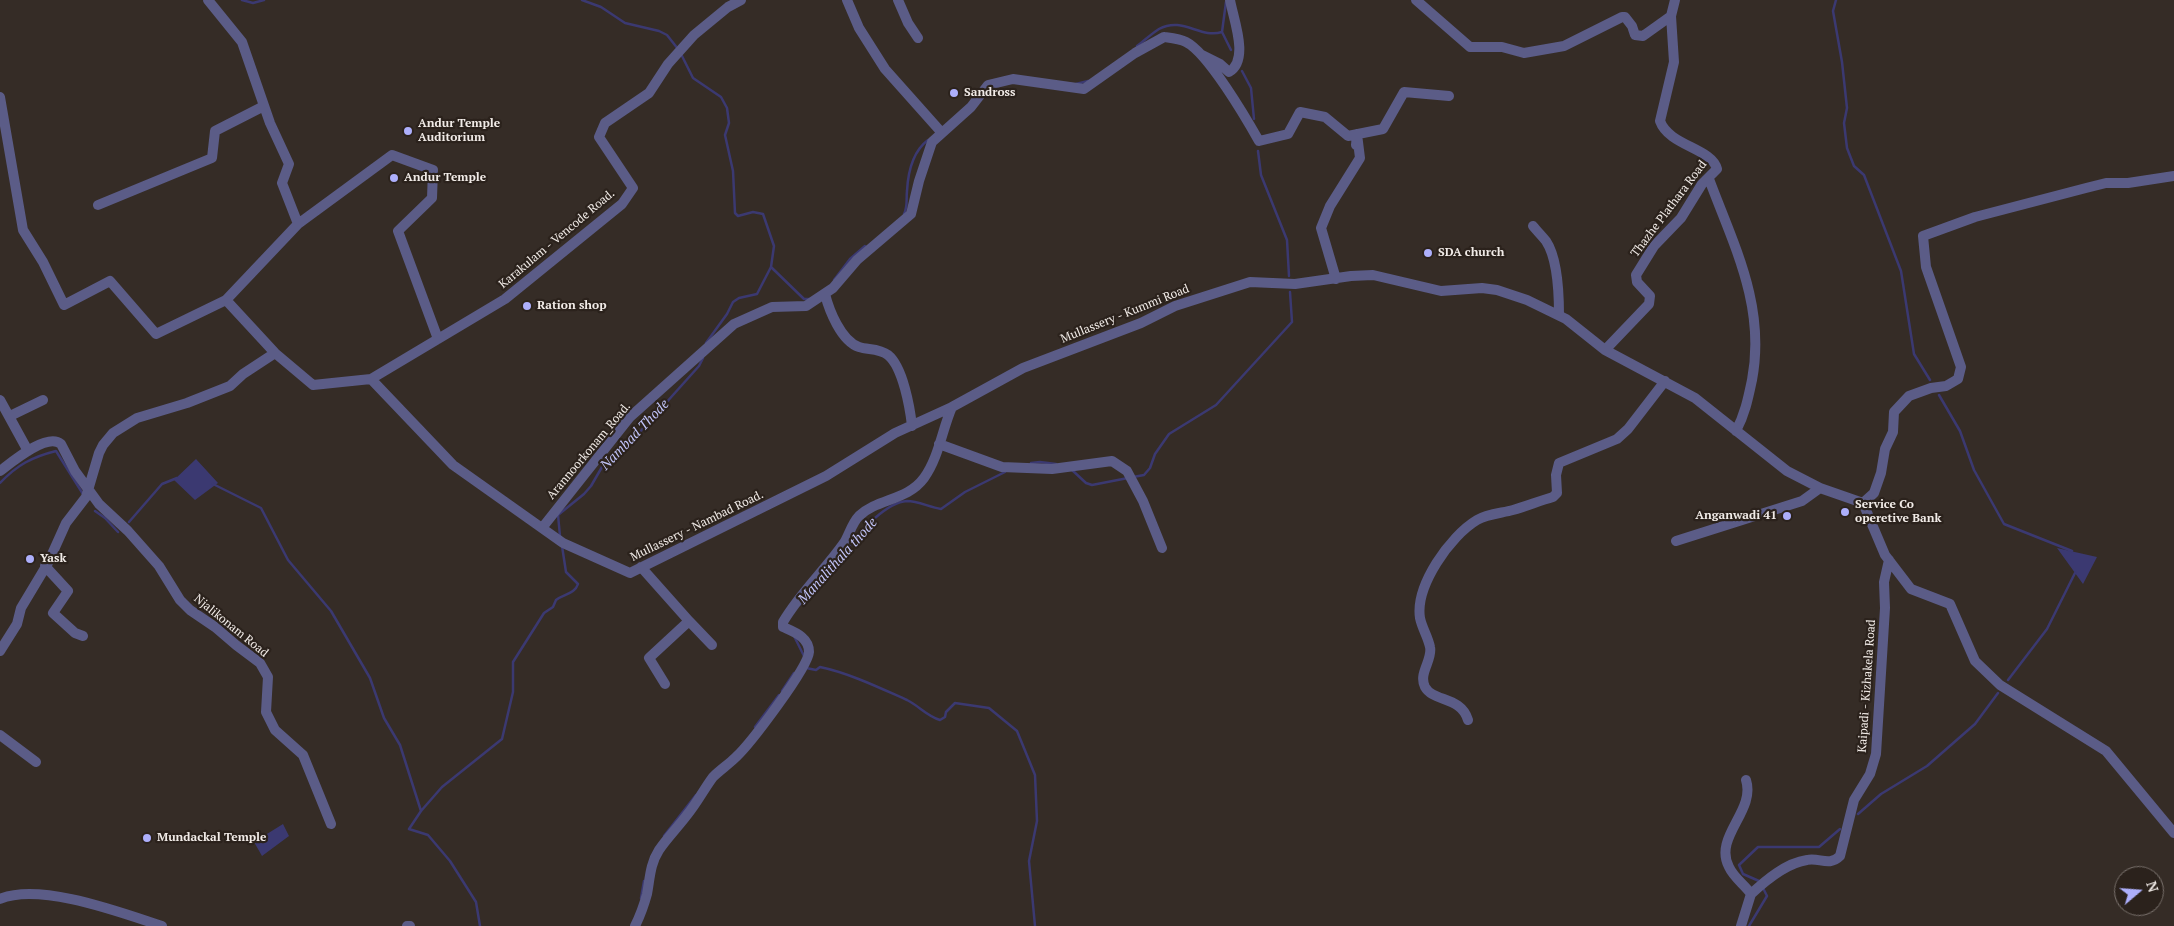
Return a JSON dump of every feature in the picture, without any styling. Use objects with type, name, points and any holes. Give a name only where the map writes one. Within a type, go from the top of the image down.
[{"type":"street","points":[[208,0],[242,42],[264,106],[289,164],[282,183],[298,224]]},
{"type":"street","name":"Karakulam - Vencode Road.","points":[[371,380],[505,299],[622,204],[633,188],[599,137],[605,123],[649,93],[679,51],[724,3],[741,0]]},
{"type":"street","points":[[847,0],[859,28],[885,69],[942,133]]},
{"type":"street","points":[[898,0],[908,23],[918,38]]},
{"type":"street","points":[[1201,55],[1220,64],[1229,72],[1236,65],[1240,36],[1233,19],[1230,0]]},
{"type":"street","points":[[1416,0],[1470,48],[1502,47],[1524,53],[1564,46],[1622,16],[1632,26],[1635,35],[1643,36],[1671,16]]},
{"type":"street","name":"Thazhe Plathara Road","points":[[1605,350],[1649,304],[1650,296],[1638,282],[1636,275],[1654,246],[1681,218],[1698,189],[1717,169],[1716,164],[1703,154],[1677,140],[1664,129],[1660,121],[1674,62],[1671,16],[1675,0]]},
{"type":"street","name":"Arannoorkonam_Road.","points":[[542,528],[630,417],[734,324],[772,307],[806,306],[833,288],[857,260],[911,214],[919,181],[932,142],[971,107],[988,85],[1013,79],[1084,89],[1136,53],[1164,37],[1186,42],[1201,55]]},
{"type":"street","points":[[1201,55],[1239,106],[1259,141],[1288,134],[1300,112],[1325,117],[1348,136],[1357,139],[1383,128],[1404,92],[1449,96]]},
{"type":"street","points":[[0,98],[23,230],[43,262],[64,305],[110,281],[156,334],[226,300],[298,224],[392,155],[433,170],[432,198],[398,231],[438,339]]},
{"type":"street","points":[[98,204],[212,158],[215,131],[264,106]]},
{"type":"street","points":[[1336,279],[1321,228],[1330,206],[1360,158],[1357,139]]},
{"type":"street","points":[[2174,176],[2128,183],[2106,184],[2077,190],[1975,217],[1923,236],[1926,267],[1961,367],[1958,379],[1946,386],[1932,388],[1909,396],[1894,412],[1893,432],[1885,449],[1879,480],[1874,492],[1863,503],[1885,555],[1912,589],[1950,604],[1975,661],[2000,685],[2106,751],[2174,834]]},
{"type":"street","points":[[1709,179],[1728,223],[1750,290],[1756,330],[1756,360],[1745,413],[1736,431]]},
{"type":"street","points":[[1533,226],[1547,243],[1553,262],[1559,292],[1558,315]]},
{"type":"street","name":"Mullassery - Kummi Road","points":[[952,407],[1023,368],[1141,323],[1175,306],[1250,282],[1295,284],[1373,275],[1440,291],[1482,288],[1497,290],[1527,300],[1566,319],[1605,350],[1695,398],[1781,467],[1820,488],[1863,503]]},
{"type":"street","points":[[825,294],[829,308],[848,342],[860,347],[880,350],[890,358],[908,399],[912,426]]},
{"type":"street","points":[[226,300],[275,354],[313,385],[371,380]]},
{"type":"street","points":[[0,651],[17,624],[21,608],[45,566],[66,523],[86,497],[99,453],[113,433],[137,418],[187,403],[230,386],[243,374],[275,354]]},
{"type":"street","name":"Mullassery - Nambad Road.","points":[[371,380],[453,465],[563,542],[630,573],[826,476],[895,434],[952,407]]},
{"type":"street","points":[[1468,720],[1466,714],[1454,703],[1429,693],[1424,685],[1424,674],[1429,660],[1430,647],[1420,618],[1422,594],[1439,557],[1478,519],[1553,497],[1557,493],[1556,475],[1559,463],[1617,439],[1665,381]]},
{"type":"street","points":[[0,400],[28,451],[0,471]]},
{"type":"street","points":[[10,416],[43,400]]},
{"type":"street","points":[[635,926],[647,894],[654,859],[660,848],[690,812],[714,776],[736,758],[770,717],[775,706],[797,678],[808,654],[808,648],[800,635],[783,628],[782,622],[804,591],[845,541],[858,517],[876,504],[908,493],[923,478],[939,444],[952,407]]},
{"type":"street","name":"Njalikonam Road","points":[[28,451],[47,442],[58,442],[88,490],[99,504],[128,531],[160,566],[180,600],[190,610],[216,627],[236,646],[260,662],[268,677],[266,712],[275,730],[290,741],[303,755],[331,824]]},
{"type":"street","points":[[939,444],[1002,467],[1052,469],[1112,461],[1127,470],[1143,501],[1162,548]]},
{"type":"street","points":[[1676,541],[1802,501],[1820,488]]},
{"type":"street","name":"Kaipadi - Kizhakela Road","points":[[1750,897],[1772,876],[1792,864],[1808,859],[1830,862],[1835,861],[1840,856],[1854,800],[1870,774],[1876,754],[1885,608],[1884,582],[1889,560]]},
{"type":"street","points":[[45,566],[68,591],[53,613],[75,633],[82,636]]},
{"type":"street","points":[[641,567],[712,644]]},
{"type":"street","points":[[665,684],[649,658],[689,621]]},
{"type":"street","points":[[0,735],[36,762]]},
{"type":"street","points":[[1740,926],[1750,897],[1730,869],[1725,853],[1729,835],[1747,801],[1748,788],[1746,780]]},
{"type":"street","points":[[0,898],[12,894],[50,895],[128,915],[162,926]]},
{"type":"shaded area","points":[[196,459],[218,483],[195,500],[174,480]]},
{"type":"shaded area","points":[[2057,548],[2097,557],[2083,584]]},
{"type":"shaded area","points":[[283,824],[289,836],[262,856],[254,842]]},
{"type":"waterway","points":[[242,0],[253,3],[264,0]]},
{"type":"waterway","points":[[582,0],[601,7],[625,23],[659,31],[667,35],[678,49]]},
{"type":"waterway","points":[[1836,0],[1833,11],[1842,62],[1847,108],[1844,123],[1847,148],[1854,166],[1864,175],[1901,271],[1914,354],[1930,380]]},
{"type":"waterway","name":"Nambad Thode","points":[[1137,46],[1159,29],[1168,26],[1184,26],[1206,33],[1222,32],[1226,2]]},
{"type":"waterway","points":[[1222,32],[1231,50]]},
{"type":"waterway","points":[[681,54],[693,78],[721,97],[727,108],[729,123],[725,135],[733,171],[735,213],[738,216],[753,212],[763,214],[774,246],[771,267]]},
{"type":"waterway","points":[[1242,71],[1251,88],[1254,119]]},
{"type":"waterway","name":"Nambad Thode","points":[[1076,84],[1088,81]]},
{"type":"waterway","name":"Nambad Thode","points":[[904,214],[908,177],[912,163],[918,150],[928,140]]},
{"type":"waterway","points":[[1258,151],[1261,175],[1287,240],[1289,276]]},
{"type":"waterway","name":"Nambad Thode","points":[[834,280],[850,259],[865,246]]},
{"type":"waterway","name":"Nambad Thode","points":[[706,343],[727,314],[733,302],[739,298],[757,294],[771,267],[804,299],[811,299]]},
{"type":"waterway","points":[[1133,477],[1144,475],[1150,468],[1155,454],[1169,434],[1216,405],[1292,322],[1290,292]]},
{"type":"waterway","name":"Nambad Thode","points":[[560,536],[558,515],[584,494],[602,467],[618,450],[639,433],[699,366],[703,358]]},
{"type":"waterway","points":[[1939,395],[1960,431],[1974,470],[2004,524],[2072,551]]},
{"type":"waterway","points":[[0,483],[25,463],[56,451],[83,494]]},
{"type":"waterway","name":"Manalithala thode","points":[[1031,463],[1056,464]]},
{"type":"waterway","name":"Manalithala thode","points":[[1072,470],[1086,483],[1092,485],[1128,478]]},
{"type":"waterway","name":"Manalithala thode","points":[[824,575],[836,566],[867,525],[891,506],[907,501],[941,509],[965,492],[1005,472]]},
{"type":"waterway","points":[[129,522],[162,484],[177,478]]},
{"type":"waterway","points":[[213,484],[261,508],[288,560],[331,611],[370,678],[384,718],[400,745],[421,811]]},
{"type":"waterway","points":[[95,511],[105,518],[118,532]]},
{"type":"waterway","name":"Nambad Thode","points":[[480,926],[476,902],[450,861],[428,835],[409,829],[421,811],[442,787],[502,739],[513,692],[513,662],[544,613],[553,607],[556,600],[569,594],[578,584],[566,572],[562,546]]},
{"type":"waterway","points":[[2008,680],[2047,629],[2075,573]]},
{"type":"waterway","name":"Manalithala thode","points":[[799,605],[815,591],[819,581]]},
{"type":"waterway","name":"Manalithala thode","points":[[794,636],[804,656]]},
{"type":"waterway","points":[[806,668],[816,670],[820,667],[853,677],[907,700],[940,720],[945,717],[946,712],[955,703],[989,708],[1017,731],[1035,775],[1037,821],[1029,861],[1035,926]]},
{"type":"waterway","name":"Manalithala thode","points":[[782,691],[794,673]]},
{"type":"waterway","points":[[1858,814],[1881,794],[1927,766],[1975,724],[1998,693]]},
{"type":"waterway","name":"Manalithala thode","points":[[755,727],[779,695]]},
{"type":"waterway","name":"Manalithala thode","points":[[664,836],[696,795]]},
{"type":"waterway","points":[[1759,881],[1743,874],[1739,865],[1758,847],[1819,847],[1840,829]]},
{"type":"waterway","name":"Manalithala thode","points":[[641,898],[644,881]]},
{"type":"waterway","points":[[1749,926],[1767,896],[1763,888]]},
{"type":"place","name":"Sandross","points":[[954,93]]},
{"type":"place","name":"Andur Temple Auditorium","points":[[408,131]]},
{"type":"place","name":"Andur Temple","points":[[394,178]]},
{"type":"place","name":"SDA church","points":[[1428,253]]},
{"type":"place","name":"Ration shop","points":[[527,306]]},
{"type":"place","name":"Service Co operetive Bank","points":[[1845,512]]},
{"type":"place","name":"Anganwadi 41","points":[[1787,516]]},
{"type":"place","name":"Yask","points":[[30,559]]},
{"type":"place","name":"Mundackal Temple","points":[[147,838]]}]
